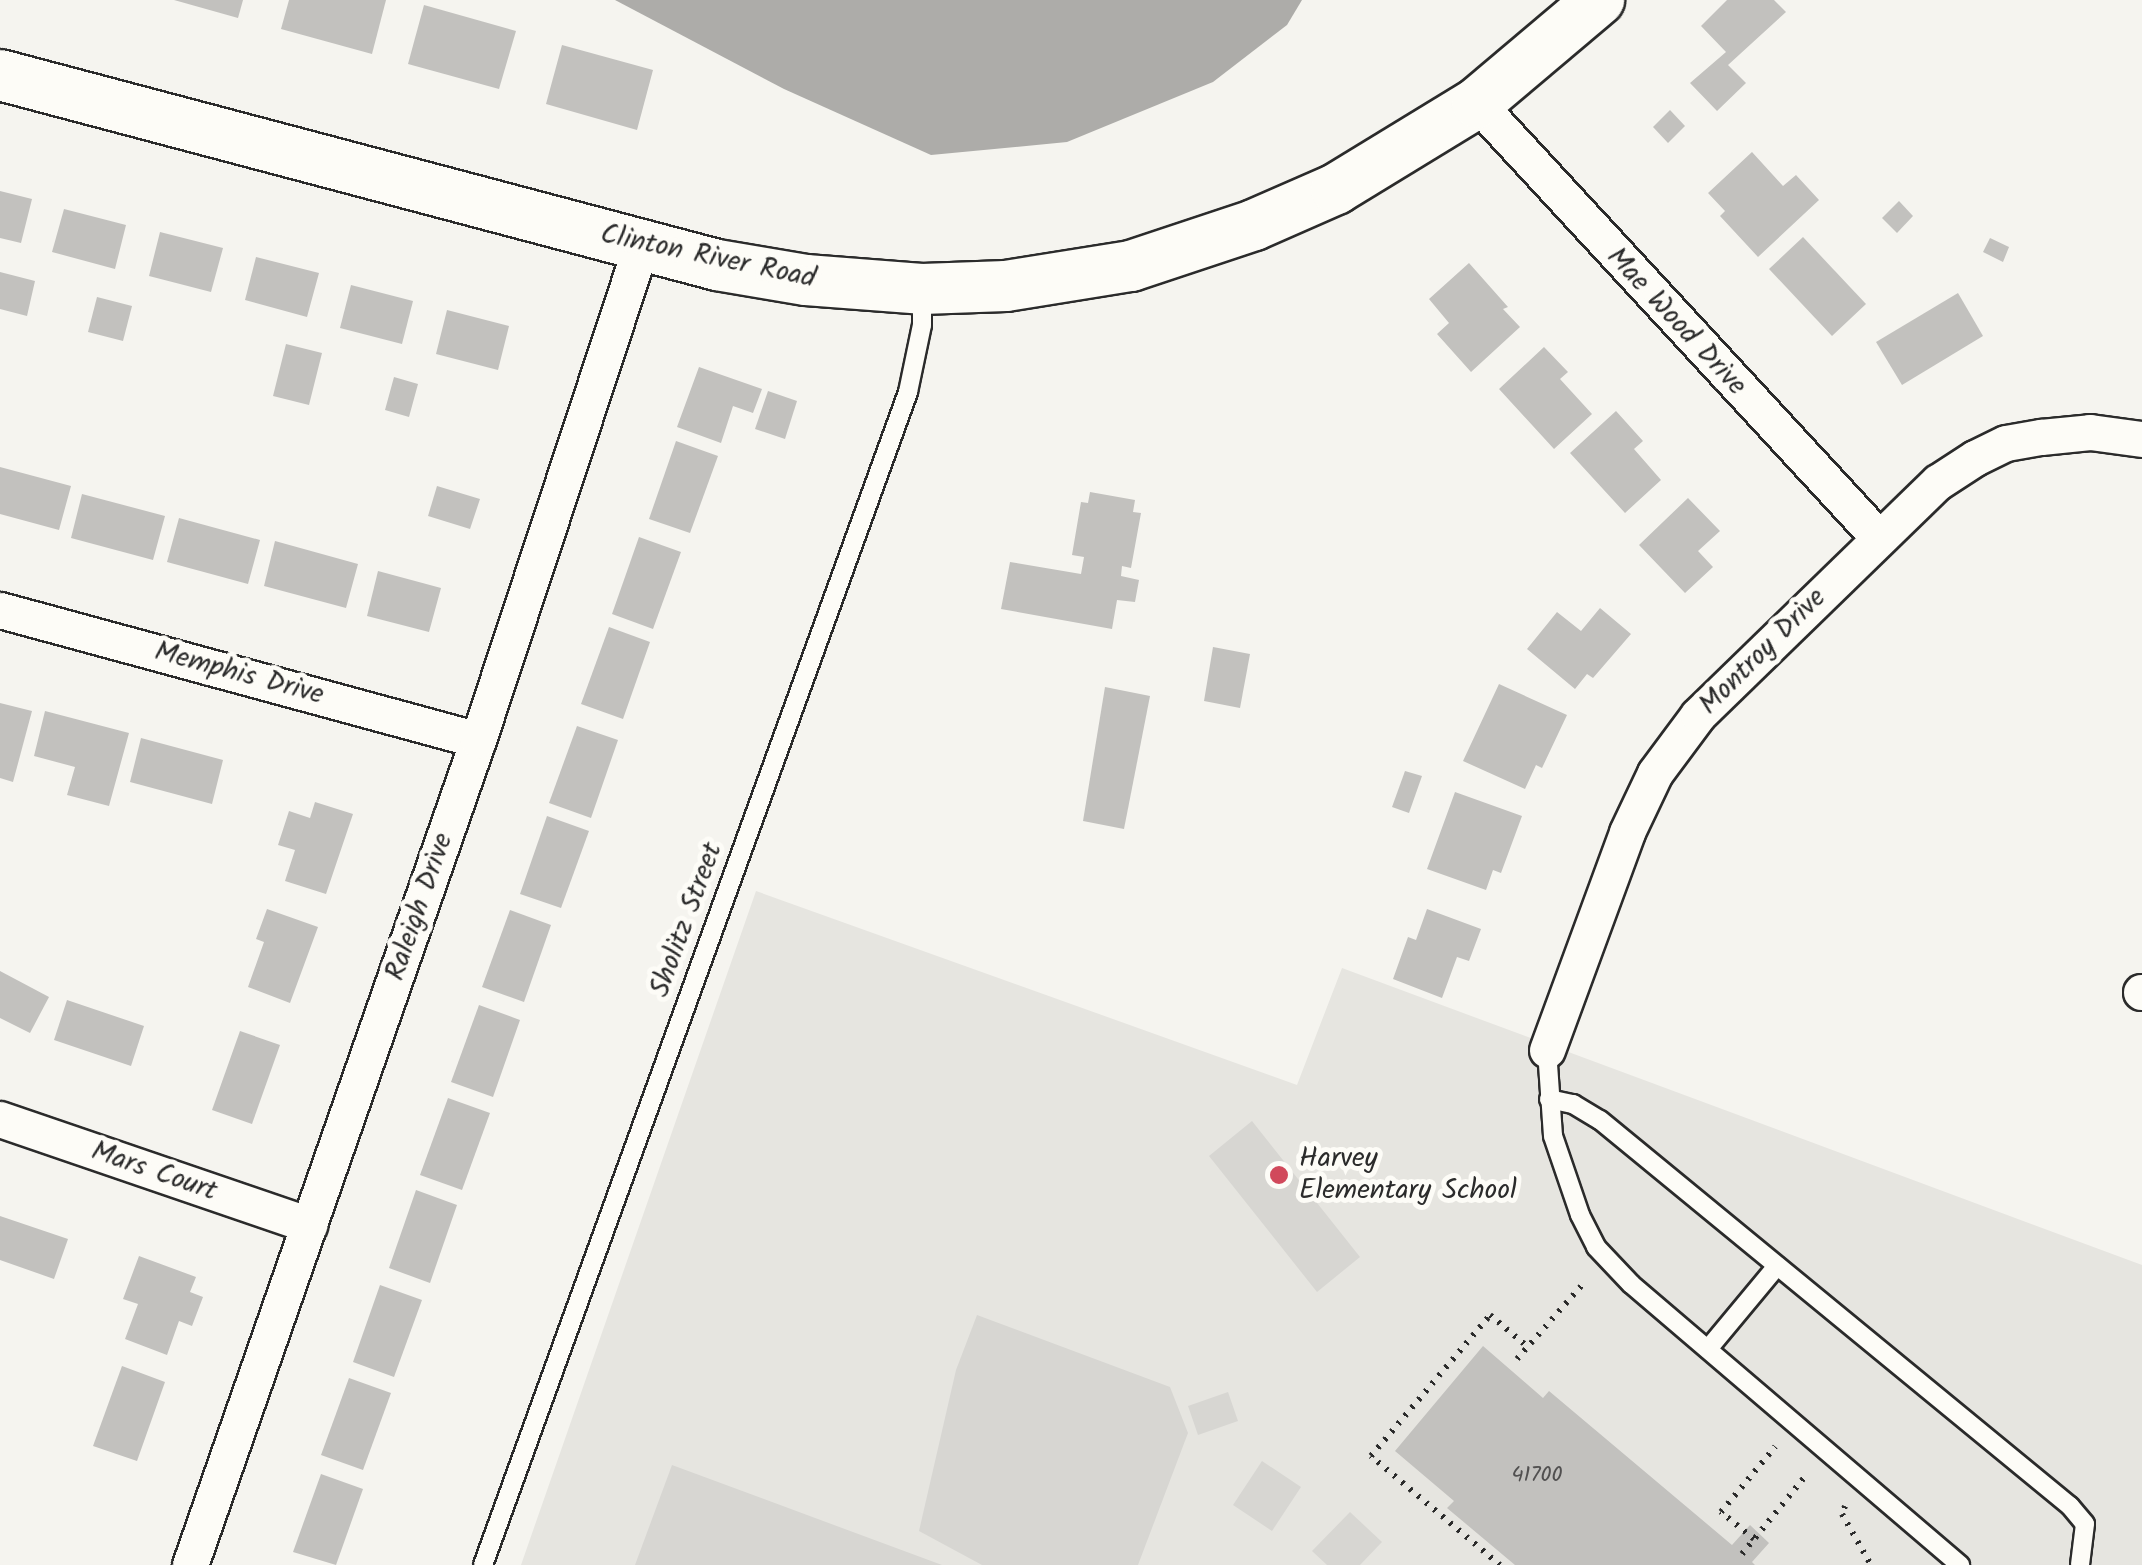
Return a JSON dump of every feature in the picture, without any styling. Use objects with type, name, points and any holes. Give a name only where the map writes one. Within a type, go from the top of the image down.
[{"type":"street","name":"Clinton River Road","points":[[0,75],[640,246],[806,280],[922,289],[1006,286],[1130,266],[1202,243],[1336,189],[1477,103],[1599,0]]},
{"type":"street","name":"Mae Wood Drive","points":[[1477,103],[1879,538]]},
{"type":"street","name":"Raleigh Drive","points":[[190,1565],[478,740],[640,246]]},
{"type":"street","name":"Montroy Drive","points":[[1547,1050],[1627,832],[1655,773],[1698,714],[1938,482],[2006,443],[2090,432],[2142,439]]},
{"type":"street","name":"Memphis Drive","points":[[0,610],[478,740]]},
{"type":"street","name":"Mars Court","points":[[0,1119],[309,1225]]},
{"type":"lane","name":"Sholitz Street","points":[[483,1565],[908,392],[922,324],[922,289]]},
{"type":"lane","points":[[1547,1050],[1553,1136],[1580,1215],[1596,1247],[1631,1284],[1960,1565]]},
{"type":"lane","points":[[1548,1099],[1573,1104],[1600,1120],[2070,1506],[2085,1524],[2080,1565]]},
{"type":"lane","points":[[1708,1349],[1778,1266]]},
{"type":"path","points":[[1518,1359],[1583,1284]]},
{"type":"path","points":[[1500,1565],[1371,1456],[1490,1315],[1528,1346]]},
{"type":"path","points":[[1754,1539],[1721,1512],[1774,1446]]},
{"type":"path","points":[[1742,1554],[1808,1474]]},
{"type":"path","points":[[1845,1506],[1842,1514],[1871,1565]]},
{"type":"shaded area","points":[[615,0],[1302,0],[1287,25],[1213,82],[1067,142],[931,155],[784,89]]},
{"type":"shaded area","name":"Harvey Elementary School","points":[[756,891],[1297,1085],[1342,968],[2142,1265],[2142,1565],[521,1565]]},
{"type":"shaded area","points":[[1252,1121],[1360,1257],[1317,1292],[1209,1156]]},
{"type":"shaded area","points":[[977,1315],[1170,1387],[1188,1433],[1138,1565],[982,1565],[919,1531],[956,1370]]},
{"type":"shaded area","points":[[1228,1392],[1238,1421],[1198,1435],[1188,1406]]},
{"type":"shaded area","points":[[1262,1461],[1301,1487],[1272,1531],[1233,1505]]},
{"type":"shaded area","points":[[672,1465],[942,1565],[635,1565]]},
{"type":"shaded area","points":[[1350,1512],[1382,1542],[1360,1565],[1327,1565],[1312,1551]]},
{"type":"building","points":[[174,0],[243,0],[238,18]]},
{"type":"building","points":[[289,0],[386,0],[372,54],[281,29]]},
{"type":"building","points":[[1727,0],[1774,0],[1786,12],[1728,65],[1746,83],[1717,111],[1690,83],[1726,52],[1701,26]]},
{"type":"building","points":[[424,5],[516,31],[499,89],[408,64]]},
{"type":"building","points":[[562,45],[653,70],[637,130],[546,104]]},
{"type":"building","points":[[1670,110],[1685,126],[1668,143],[1653,127]]},
{"type":"building","points":[[1752,152],[1783,186],[1796,175],[1819,200],[1758,257],[1720,216],[1725,211],[1708,193]]},
{"type":"building","points":[[0,191],[32,199],[21,243],[0,238]]},
{"type":"building","points":[[1899,201],[1913,216],[1897,233],[1882,218]]},
{"type":"building","points":[[64,209],[126,225],[115,269],[52,252]]},
{"type":"building","points":[[160,232],[223,248],[211,292],[149,276]]},
{"type":"building","points":[[1803,237],[1866,304],[1832,336],[1769,269]]},
{"type":"building","points":[[1990,238],[2009,247],[2003,262],[1983,252]]},
{"type":"building","points":[[256,257],[319,273],[307,317],[245,300]]},
{"type":"building","points":[[1469,263],[1508,307],[1503,309],[1520,327],[1471,372],[1437,334],[1449,323],[1429,299]]},
{"type":"building","points":[[0,272],[35,281],[27,316],[0,309]]},
{"type":"building","points":[[351,285],[413,301],[402,344],[340,328]]},
{"type":"building","points":[[1958,293],[1983,336],[1902,385],[1876,342]]},
{"type":"building","points":[[97,297],[132,306],[123,341],[88,332]]},
{"type":"building","points":[[447,310],[509,326],[498,370],[436,354]]},
{"type":"building","points":[[286,344],[322,353],[309,405],[273,396]]},
{"type":"building","points":[[1544,347],[1568,372],[1560,379],[1592,414],[1554,449],[1499,389]]},
{"type":"building","points":[[699,367],[762,389],[753,413],[733,406],[721,443],[677,427]]},
{"type":"building","points":[[394,377],[418,384],[409,417],[385,410]]},
{"type":"building","points":[[768,391],[797,401],[785,439],[755,429]]},
{"type":"building","points":[[1616,411],[1643,441],[1634,449],[1661,480],[1625,513],[1570,453]]},
{"type":"building","points":[[676,441],[718,456],[690,533],[649,519]]},
{"type":"building","points":[[0,467],[71,486],[59,530],[0,514]]},
{"type":"building","points":[[437,486],[480,499],[470,529],[428,516]]},
{"type":"building","points":[[1090,492],[1135,500],[1133,512],[1141,513],[1131,568],[1122,566],[1121,576],[1139,580],[1135,602],[1117,600],[1112,629],[1001,609],[1010,562],[1081,574],[1084,557],[1072,555],[1081,502],[1088,503]]},
{"type":"building","points":[[82,494],[165,516],[153,560],[71,538]]},
{"type":"building","points":[[1688,498],[1720,531],[1698,551],[1713,567],[1685,593],[1639,545]]},
{"type":"building","points":[[179,518],[260,540],[248,584],[167,562]]},
{"type":"building","points":[[639,537],[681,552],[653,629],[612,614]]},
{"type":"building","points":[[275,541],[358,564],[346,608],[264,586]]},
{"type":"building","points":[[378,571],[441,588],[429,632],[367,616]]},
{"type":"building","points":[[1600,608],[1631,634],[1593,678],[1587,674],[1575,689],[1527,649],[1557,612],[1581,631]]},
{"type":"building","points":[[609,627],[650,642],[623,719],[581,704]]},
{"type":"building","points":[[1213,647],[1250,654],[1240,708],[1204,701]]},
{"type":"building","points":[[1499,684],[1567,715],[1542,768],[1536,765],[1525,789],[1463,761]]},
{"type":"building","points":[[1105,687],[1150,696],[1124,829],[1083,821]]},
{"type":"building","points":[[0,703],[32,711],[13,782],[0,778]]},
{"type":"building","points":[[45,711],[129,733],[109,806],[67,795],[75,767],[34,756]]},
{"type":"building","points":[[577,726],[618,740],[591,818],[549,803]]},
{"type":"building","points":[[141,738],[223,760],[212,804],[130,782]]},
{"type":"building","points":[[1405,771],[1422,776],[1409,813],[1392,807]]},
{"type":"building","points":[[1455,792],[1522,816],[1501,873],[1493,870],[1486,890],[1427,869]]},
{"type":"building","points":[[315,802],[353,814],[326,894],[285,881],[295,850],[278,845],[289,811],[310,818]]},
{"type":"building","points":[[547,816],[589,831],[561,908],[520,894]]},
{"type":"building","points":[[267,909],[318,927],[290,1003],[248,987],[264,942],[256,939]]},
{"type":"building","points":[[1427,909],[1481,929],[1469,961],[1457,957],[1442,998],[1393,979],[1408,937],[1416,940]]},
{"type":"building","points":[[510,910],[551,925],[524,1002],[482,987]]},
{"type":"building","points":[[0,971],[49,997],[30,1033],[0,1018]]},
{"type":"building","points":[[67,1000],[144,1026],[131,1066],[54,1040]]},
{"type":"building","points":[[479,1005],[520,1020],[493,1097],[451,1082]]},
{"type":"building","points":[[240,1031],[280,1045],[252,1124],[212,1110]]},
{"type":"building","points":[[448,1098],[490,1113],[462,1190],[420,1175]]},
{"type":"building","points":[[416,1190],[457,1205],[430,1283],[389,1268]]},
{"type":"building","points":[[0,1216],[68,1239],[54,1279],[0,1260]]},
{"type":"building","points":[[139,1256],[196,1277],[190,1292],[203,1297],[192,1326],[179,1321],[167,1355],[125,1339],[138,1304],[123,1299]]},
{"type":"building","points":[[380,1285],[422,1300],[394,1377],[353,1362]]},
{"type":"building","points":[[1483,1346],[1543,1398],[1549,1391],[1732,1545],[1750,1525],[1769,1543],[1752,1562],[1755,1565],[1515,1565],[1447,1508],[1454,1501],[1395,1451]]},
{"type":"building","points":[[122,1366],[165,1382],[137,1461],[93,1446]]},
{"type":"building","points":[[349,1378],[391,1393],[363,1470],[321,1455]]},
{"type":"building","points":[[321,1474],[363,1489],[336,1565],[293,1552]]},
{"type":"place","name":"Harvey Elementary School","points":[[1279,1175]]}]
